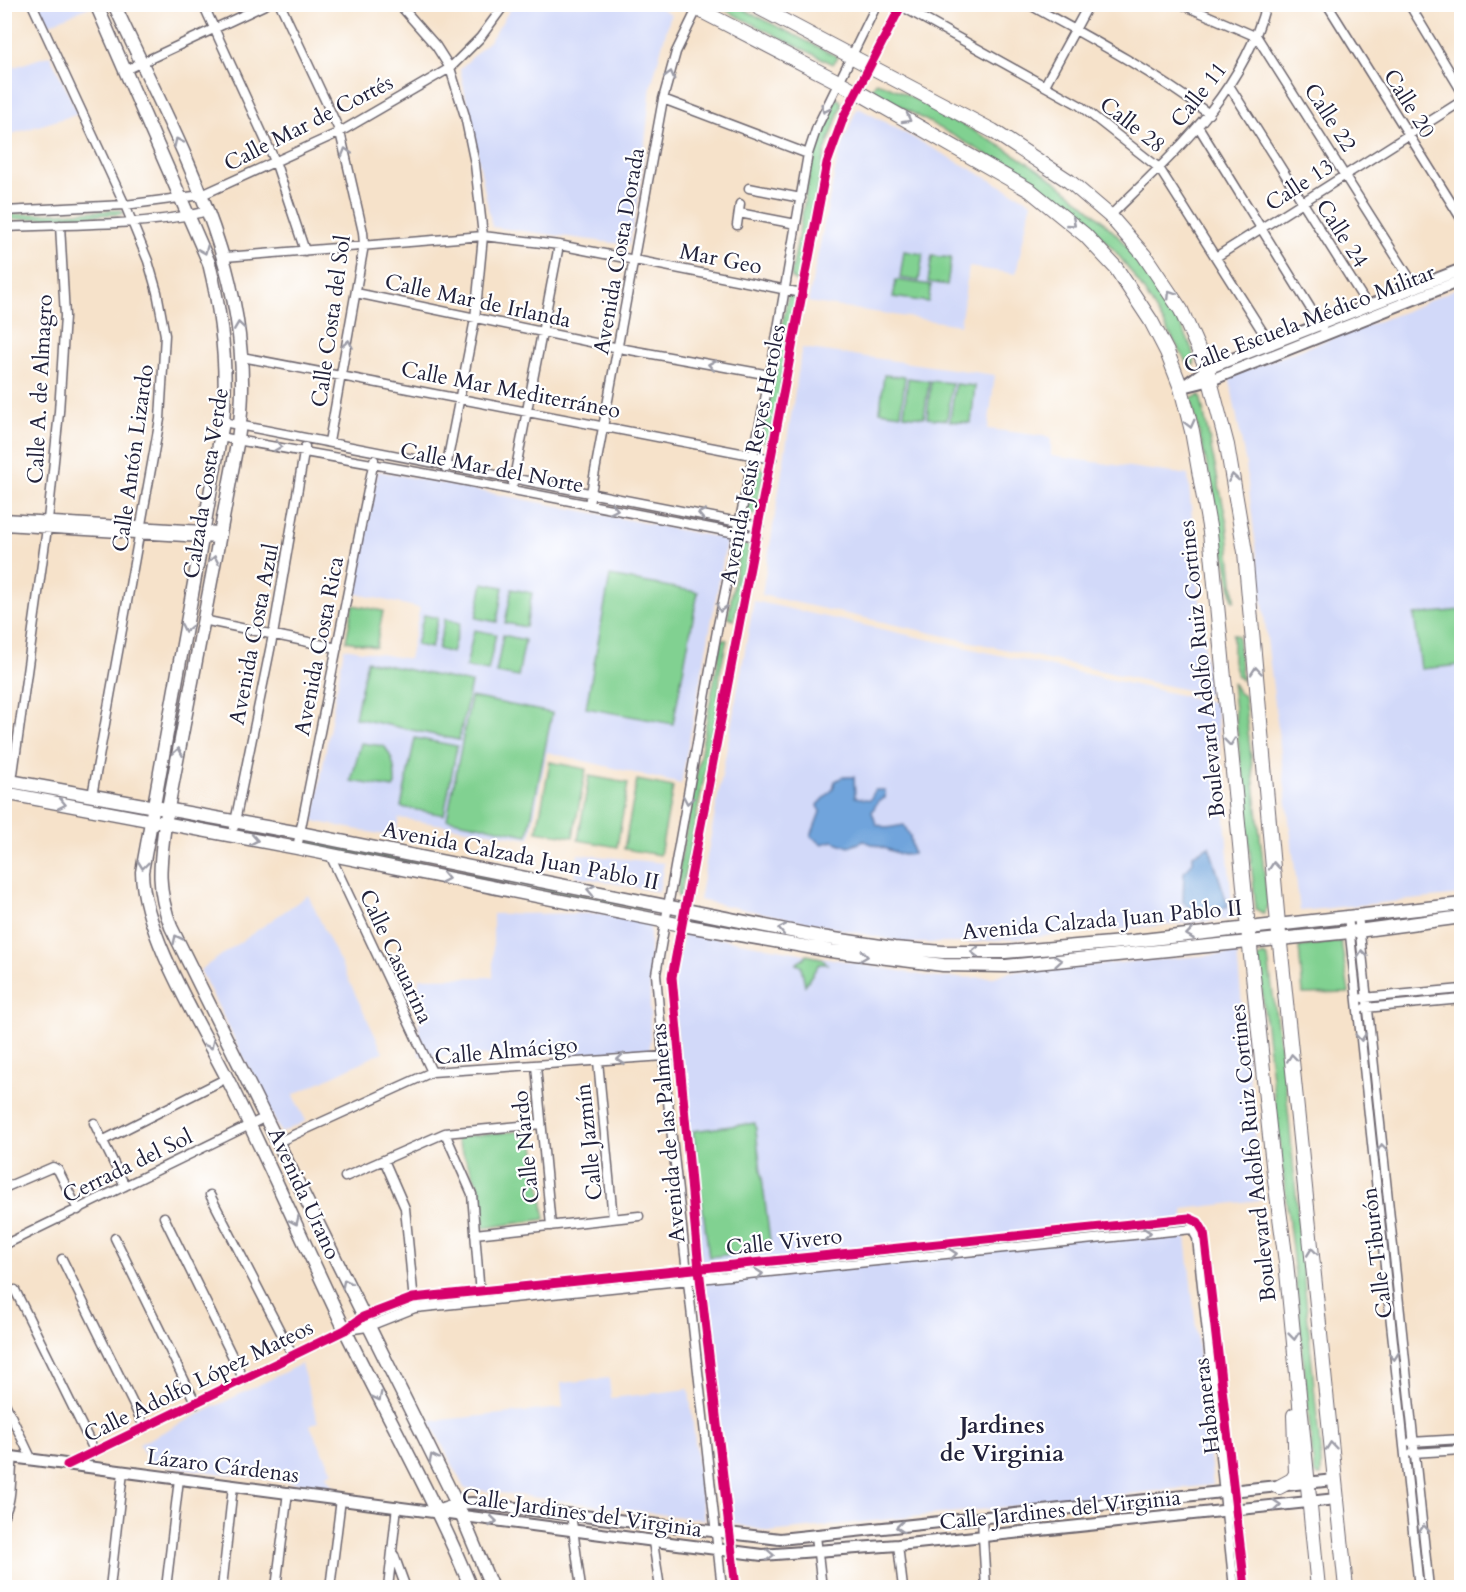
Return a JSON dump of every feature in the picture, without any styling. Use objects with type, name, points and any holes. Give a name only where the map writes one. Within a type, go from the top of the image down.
[{"type":"main road","name":"Calzada Costa Verde","points":[[96,4],[209,262],[220,316],[226,393],[203,534],[152,807]]},
{"type":"main road","name":"Calzada Costa Verde","points":[[114,4],[202,195],[225,257],[242,357],[238,439],[218,535],[168,809]]},
{"type":"main road","points":[[753,4],[1011,142],[1069,181],[1110,216],[1144,255],[1181,309],[1209,375],[1232,470],[1245,552],[1278,924],[1346,1587]]},
{"type":"main road","name":"Boulevard Adolfo Ruiz Cortines","points":[[692,7],[838,81],[1010,178],[1085,235],[1116,268],[1131,289],[1167,352],[1181,388],[1200,470],[1210,532],[1248,928],[1297,1368],[1318,1587]]},
{"type":"main road","name":"Avenida Calzada Juan Pablo II","points":[[8,781],[300,833],[685,909],[820,943],[943,952],[1005,952],[1461,904]]},
{"type":"main road","name":"Avenida Calzada Juan Pablo II","points":[[4,793],[297,848],[682,925],[820,943],[943,965],[1006,966],[1250,943],[1461,917]]},
{"type":"main road","name":"Avenida Urano","points":[[152,807],[142,872],[142,890],[146,909],[345,1330],[436,1511],[471,1587]]},
{"type":"main road","name":"Avenida Urano","points":[[168,809],[158,873],[162,902],[194,973],[365,1322],[457,1504],[492,1587]]},
{"type":"main road","points":[[1005,952],[1006,966]]},
{"type":"main road","points":[[178,980],[194,973]]},
{"type":"main road","points":[[1279,1487],[1292,1480],[1297,1469],[1293,1434],[1297,1368]]},
{"type":"main road","points":[[394,1429],[414,1419]]},
{"type":"street","name":"Calle Antón Lizardo","points":[[32,4],[125,205],[158,292],[165,335],[160,419],[92,796]]},
{"type":"street","points":[[203,4],[275,161],[305,251]]},
{"type":"street","points":[[126,70],[267,4]]},
{"type":"street","name":"Calle Costa del Sol","points":[[280,4],[340,132],[351,170],[364,245],[329,442]]},
{"type":"street","points":[[399,4],[436,46],[450,68],[465,116],[475,164],[483,236],[474,319],[445,477]]},
{"type":"street","name":"Calle Mar de Cortés","points":[[4,211],[125,205],[202,195],[340,132],[450,68],[480,38],[505,4]]},
{"type":"street","name":"Avenida Jesús Reyes Heroles","points":[[666,921],[718,625],[770,375],[808,154],[817,127],[838,81],[877,4]]},
{"type":"street","points":[[1028,4],[1173,87],[1209,114]]},
{"type":"street","points":[[1045,84],[1089,4]]},
{"type":"street","points":[[1181,4],[1257,37]]},
{"type":"street","name":"Calle 11","points":[[1110,216],[1159,168],[1209,114],[1230,87],[1257,37],[1266,4]]},
{"type":"street","name":"Calle 20","points":[[1327,4],[1461,220]]},
{"type":"street","points":[[1409,4],[1461,92]]},
{"type":"street","name":"Avenida Jesús Reyes Heroles","points":[[682,925],[827,163],[856,91],[902,5]]},
{"type":"street","name":"Calle 28","points":[[902,5],[1079,105],[1159,168],[1271,345]]},
{"type":"street","name":"Avenida Costa Dorada","points":[[589,504],[663,99],[692,7]]},
{"type":"street","points":[[105,23],[111,26],[125,58],[141,63]]},
{"type":"street","name":"Calle 22","points":[[1257,37],[1346,174],[1416,288]]},
{"type":"street","name":"Calle 24","points":[[1230,87],[1368,306]]},
{"type":"street","points":[[663,99],[808,154]]},
{"type":"street","name":"Calle 13","points":[[1216,257],[1461,101]]},
{"type":"street","points":[[1198,126],[1260,230],[1328,335]]},
{"type":"street","points":[[749,188],[801,198]]},
{"type":"street","points":[[737,225],[740,208],[796,224]]},
{"type":"street","points":[[4,226],[131,220],[190,215],[208,211]]},
{"type":"street","name":"Calle A. de Almagro","points":[[8,781],[47,524],[59,412],[65,316],[60,225]]},
{"type":"street","name":"Mar Geo","points":[[225,257],[483,236],[559,245],[802,293]]},
{"type":"street","points":[[512,489],[559,245]]},
{"type":"street","name":"Calle Escuela Médico Militar","points":[[1181,388],[1271,345],[1461,269]]},
{"type":"street","name":"Calle Escuela Médico Militar","points":[[1209,375],[1328,335],[1461,280]]},
{"type":"street","name":"Calle Mar de Irlanda","points":[[356,293],[619,348],[770,375]]},
{"type":"street","name":"Calle Mar Mediterráneo","points":[[242,357],[342,374],[772,459]]},
{"type":"street","name":"Calle Mar del Norte","points":[[223,422],[759,526]]},
{"type":"street","name":"Calle Mar del Norte","points":[[220,437],[305,450],[757,537]]},
{"type":"street","name":"Avenida Costa Azul","points":[[232,836],[273,634],[307,438]]},
{"type":"street","name":"Avenida Costa Rica","points":[[297,848],[375,451]]},
{"type":"street","points":[[4,518],[47,524],[218,535]]},
{"type":"street","points":[[4,526],[47,524]]},
{"type":"street","points":[[203,620],[336,648]]},
{"type":"street","name":"Calle Casuarina","points":[[330,855],[432,1072]]},
{"type":"street","name":"Calle Tiburón","points":[[1353,915],[1367,998],[1429,1587]]},
{"type":"street","name":"Avenida de las Palmeras","points":[[666,921],[656,983],[722,1587]]},
{"type":"street","name":"Avenida de las Palmeras","points":[[682,925],[672,987],[699,1269],[736,1587]]},
{"type":"street","name":"Calle Tiburón","points":[[1355,931],[1358,999],[1367,1098],[1419,1587]]},
{"type":"street","points":[[1358,999],[1461,993]]},
{"type":"street","points":[[1359,1009],[1461,993]]},
{"type":"street","name":"Calle Almácigo","points":[[278,1142],[432,1072],[679,1055]]},
{"type":"street","name":"Calle Jazmín","points":[[598,1061],[613,1219]]},
{"type":"street","name":"Calle Nardo","points":[[536,1066],[551,1226]]},
{"type":"street","points":[[102,1141],[227,1078]]},
{"type":"street","points":[[1367,1098],[1377,1097]]},
{"type":"street","name":"Cerrada del Sol","points":[[4,1245],[266,1117]]},
{"type":"street","points":[[94,1123],[125,1186]]},
{"type":"street","points":[[345,1178],[445,1133],[541,1124]]},
{"type":"street","points":[[445,1133],[472,1194],[480,1302]]},
{"type":"street","points":[[384,1160],[405,1208],[414,1308]]},
{"type":"street","points":[[4,1188],[53,1167],[58,1170],[78,1209]]},
{"type":"street","points":[[210,1196],[293,1356]]},
{"type":"street","points":[[475,1234],[639,1216]]},
{"type":"street","points":[[164,1217],[244,1380]]},
{"type":"street","name":"Calle Vivero","points":[[345,1330],[413,1298],[1189,1218],[1198,1221]]},
{"type":"street","name":"Habaneras","points":[[1198,1221],[1204,1232],[1236,1491],[1232,1510],[1234,1587]]},
{"type":"street","points":[[1114,1226],[1115,1237]]},
{"type":"street","name":"Calle Vivero","points":[[365,1322],[414,1308],[1188,1229],[1195,1232]]},
{"type":"street","name":"Habaneras","points":[[1195,1232],[1224,1492],[1232,1510],[1245,1587]]},
{"type":"street","points":[[115,1238],[196,1404]]},
{"type":"street","points":[[62,1259],[145,1428]]},
{"type":"street","points":[[582,1281],[583,1292]]},
{"type":"street","points":[[541,1285],[542,1296]]},
{"type":"street","points":[[15,1290],[95,1452]]},
{"type":"street","name":"Calle Adolfo López Mateos","points":[[67,1465],[345,1330]]},
{"type":"street","points":[[1213,1397],[1224,1396]]},
{"type":"street","points":[[4,1401],[32,1460]]},
{"type":"street","points":[[702,1418],[716,1416]]},
{"type":"street","points":[[1404,1443],[1461,1439]]},
{"type":"street","points":[[1406,1454],[1461,1450]]},
{"type":"street","points":[[4,1515],[10,1502],[9,1457]]},
{"type":"street","name":"Lázaro Cárdenas","points":[[9,1457],[436,1511]]},
{"type":"street","points":[[110,1587],[123,1472]]},
{"type":"street","points":[[166,1587],[179,1479]]},
{"type":"street","name":"Calle Jardines del Virginia","points":[[436,1511],[457,1504],[472,1503],[780,1539],[1334,1480]]},
{"type":"street","points":[[222,1587],[233,1486]]},
{"type":"street","points":[[276,1587],[288,1492]]},
{"type":"street","name":"Calle Jardines del Virginia","points":[[436,1511],[462,1518],[573,1529],[653,1542],[781,1556],[1336,1498]]},
{"type":"street","points":[[330,1587],[341,1499]]},
{"type":"street","points":[[388,1587],[397,1506]]},
{"type":"street","points":[[570,1514],[581,1587]]},
{"type":"street","points":[[981,1519],[986,1587]]},
{"type":"street","points":[[816,1536],[822,1587]]},
{"type":"street","points":[[653,1542],[660,1587]]},
{"type":"street","points":[[898,1545],[903,1587]]},
{"type":"street","points":[[393,1551],[406,1587]]},
{"type":"shaded area","points":[[96,4],[43,27],[32,5]]},
{"type":"shaded area","points":[[513,5],[655,5],[671,14],[651,86],[640,191],[629,245],[492,227],[460,69],[491,39]]},
{"type":"shaded area","points":[[50,55],[78,114],[5,136],[5,70]]},
{"type":"shaded area","points":[[857,107],[1031,202],[1016,274],[969,267],[960,325],[808,302],[838,157]]},
{"type":"shaded area","points":[[1461,286],[1461,895],[1300,911],[1246,465],[1229,376],[1409,310]]},
{"type":"shaded area","points":[[802,348],[995,375],[988,429],[1051,437],[1051,456],[1188,475],[1209,695],[762,595]]},
{"type":"shaded area","points":[[378,471],[727,539],[681,784],[547,752],[530,839],[399,818],[395,837],[313,821],[344,648],[409,659],[420,608],[353,593]]},
{"type":"shaded area","points":[[754,601],[1216,703],[1233,919],[969,943],[906,943],[699,900]]},
{"type":"shaded area","points":[[578,854],[664,863],[659,892],[575,876]]},
{"type":"shaded area","points":[[308,895],[383,1052],[293,1095],[306,1121],[281,1133],[200,970]]},
{"type":"shaded area","points":[[650,913],[650,1055],[419,1056],[419,978],[493,977],[493,914]]},
{"type":"shaded area","points":[[684,932],[938,978],[994,977],[1008,972],[1237,953],[1261,1200],[1183,1209],[1213,1485],[770,1532],[730,1523],[672,987]]},
{"type":"shaded area","points":[[301,1364],[318,1422],[310,1426],[333,1472],[327,1475],[333,1488],[149,1464],[139,1444]]},
{"type":"shaded area","points":[[609,1378],[611,1398],[689,1389],[704,1520],[464,1488],[430,1421],[563,1408],[561,1383]]},
{"type":"green space","points":[[715,5],[735,5],[838,57],[833,64]]},
{"type":"green space","points":[[876,82],[904,93],[1016,155],[1078,199],[1132,251],[1155,282],[1188,339],[1193,352],[1194,365],[1188,364],[1137,280],[1100,235],[1075,213],[1020,174],[872,90]]},
{"type":"green space","points":[[839,99],[842,104],[825,152],[800,279],[796,282],[791,276],[813,155],[834,100]]},
{"type":"green space","points":[[121,210],[124,212],[121,214],[5,220],[5,215]]},
{"type":"green space","points":[[904,251],[923,254],[919,281],[900,278]]},
{"type":"green space","points":[[932,256],[951,258],[947,285],[928,282]]},
{"type":"green space","points":[[896,280],[931,285],[928,302],[893,297]]},
{"type":"green space","points":[[793,295],[797,301],[771,441],[763,442],[759,437],[788,296]]},
{"type":"green space","points":[[884,375],[905,377],[901,414],[880,411]]},
{"type":"green space","points":[[908,378],[929,381],[924,417],[904,415]]},
{"type":"green space","points":[[931,381],[952,383],[947,420],[927,418]]},
{"type":"green space","points":[[955,384],[975,386],[971,423],[950,421]]},
{"type":"green space","points":[[1200,395],[1227,523],[1235,600],[1233,601],[1209,474],[1190,399]]},
{"type":"green space","points":[[760,466],[764,471],[755,515],[746,510],[755,468]]},
{"type":"green space","points":[[745,544],[749,548],[734,620],[728,618],[740,545]]},
{"type":"green space","points":[[610,576],[698,592],[673,724],[586,708]]},
{"type":"green space","points":[[483,583],[503,587],[497,622],[476,618]]},
{"type":"green space","points":[[512,589],[532,593],[526,627],[505,623]]},
{"type":"green space","points":[[353,605],[383,611],[376,647],[346,641]]},
{"type":"green space","points":[[1461,610],[1461,665],[1421,669],[1414,615]]},
{"type":"green space","points":[[424,615],[438,618],[431,648],[416,645]]},
{"type":"green space","points":[[445,619],[460,623],[452,653],[438,649]]},
{"type":"green space","points":[[474,630],[496,634],[488,671],[466,667]]},
{"type":"green space","points":[[1233,634],[1238,636],[1242,680],[1237,676],[1233,662]]},
{"type":"green space","points":[[503,635],[525,640],[518,677],[496,673]]},
{"type":"green space","points":[[722,639],[727,640],[720,672],[718,708],[680,898],[677,895],[680,863]]},
{"type":"green space","points":[[367,661],[471,683],[459,740],[355,718]]},
{"type":"green space","points":[[1232,682],[1238,692],[1244,696],[1268,906],[1264,914],[1256,909]]},
{"type":"green space","points":[[471,697],[552,713],[528,835],[447,819]]},
{"type":"green space","points":[[415,738],[457,746],[444,815],[401,807]]},
{"type":"green space","points":[[361,743],[384,746],[394,769],[395,785],[393,788],[351,781]]},
{"type":"green space","points":[[550,762],[586,769],[573,837],[537,831]]},
{"type":"green space","points":[[589,776],[628,783],[617,847],[578,840]]},
{"type":"green space","points":[[637,780],[673,787],[660,855],[624,849]]},
{"type":"green space","points":[[306,840],[657,909],[657,912],[306,845],[303,843]]},
{"type":"green space","points":[[1341,941],[1349,993],[1303,994],[1299,947]]},
{"type":"green space","points":[[807,955],[821,958],[827,964],[819,964],[805,985],[801,966],[796,964]]},
{"type":"green space","points":[[1264,955],[1268,958],[1287,1098],[1321,1476],[1314,1472],[1298,1301],[1258,958]]},
{"type":"green space","points":[[755,1123],[771,1249],[709,1257],[693,1131]]},
{"type":"green space","points":[[533,1130],[545,1219],[484,1228],[481,1191],[455,1137]]},
{"type":"water","points":[[843,777],[854,777],[855,797],[870,800],[875,790],[885,790],[885,798],[878,801],[872,812],[876,824],[887,828],[904,825],[910,836],[913,854],[903,855],[864,841],[849,847],[833,841],[822,844],[811,836],[820,812],[818,805],[833,789],[835,781]]},
{"type":"water","points":[[1209,846],[1228,906],[1201,919],[1183,902],[1184,872],[1193,862],[1193,855]]},
{"type":"cycle path","points":[[736,1588],[699,1269],[672,977],[827,163],[844,116],[902,4]]},
{"type":"cycle path","points":[[67,1465],[345,1330],[363,1317],[413,1298],[1189,1218],[1198,1222],[1204,1232],[1245,1588]]},
{"type":"district","name":"Jardines de Virginia","points":[[1002,1439]]}]
